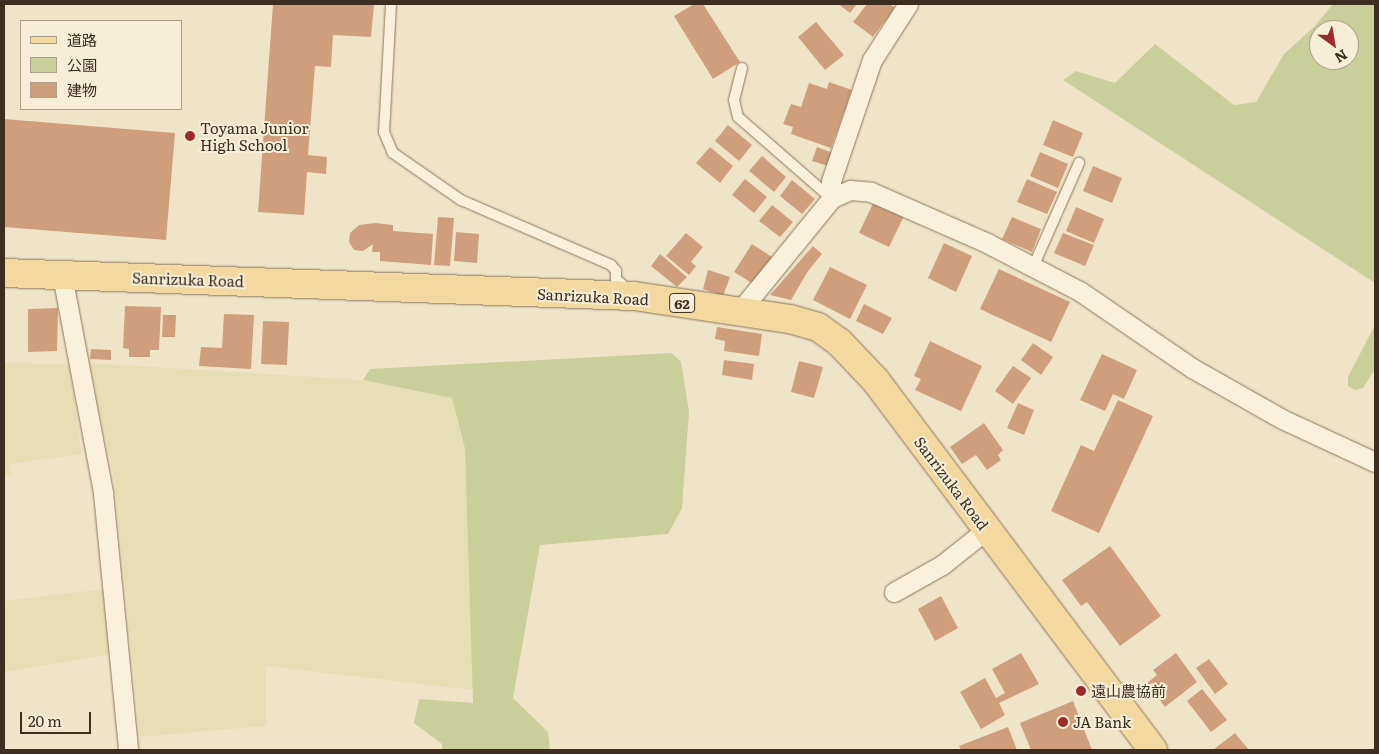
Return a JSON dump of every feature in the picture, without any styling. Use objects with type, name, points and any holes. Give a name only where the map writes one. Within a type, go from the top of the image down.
[{"type":"main road","name":"Sanrizuka Road","points":[[4,273],[634,296],[790,319],[818,328],[839,342],[876,380],[986,530],[1153,750]]},
{"type":"street","points":[[832,198],[831,181],[872,60],[908,4]]},
{"type":"street","points":[[739,312],[832,198],[850,190],[871,192],[1032,266],[1081,292],[1192,368],[1282,418],[1375,462]]},
{"type":"street","points":[[62,275],[103,494],[128,750]]},
{"type":"street","points":[[894,592],[942,565],[986,530]]},
{"type":"lane","points":[[391,4],[384,132],[393,153],[462,200],[611,265],[616,271],[616,279],[634,296]]},
{"type":"lane","points":[[742,68],[734,100],[738,116],[832,198]]},
{"type":"lane","points":[[1032,266],[1078,163]]},
{"type":"shaded area","points":[[4,362],[69,365],[82,454],[10,464],[12,475],[4,476]]},
{"type":"shaded area","points":[[89,363],[363,380],[452,398],[465,450],[473,690],[266,666],[266,726],[140,737],[114,477]]},
{"type":"shaded area","points":[[104,589],[110,654],[4,672],[4,601]]},
{"type":"green space","points":[[1333,4],[1375,4],[1375,283],[1063,80],[1076,71],[1115,83],[1155,44],[1234,105],[1256,102],[1284,54],[1309,31],[1309,70],[1359,70],[1359,20],[1320,20]]},
{"type":"green space","points":[[1375,325],[1375,369],[1363,388],[1355,390],[1348,386],[1348,377]]},
{"type":"green space","points":[[672,353],[681,362],[689,412],[682,508],[668,534],[540,545],[513,698],[548,732],[550,750],[442,750],[442,744],[414,723],[419,699],[473,703],[465,449],[452,398],[363,380],[370,369]]},
{"type":"building","points":[[273,4],[374,4],[371,37],[333,35],[331,67],[315,66],[308,155],[327,157],[326,174],[307,172],[304,215],[258,212]]},
{"type":"building","points":[[694,4],[703,4],[740,62],[713,79],[674,16]]},
{"type":"building","points":[[838,4],[857,4],[850,13]]},
{"type":"building","points":[[867,4],[890,4],[895,8],[873,37],[853,22]]},
{"type":"building","points":[[816,22],[844,55],[825,70],[798,37]]},
{"type":"building","points":[[829,82],[852,90],[831,148],[791,134],[793,127],[783,124],[791,104],[801,107],[809,83],[827,89]]},
{"type":"building","points":[[4,119],[175,133],[166,240],[4,227]]},
{"type":"building","points":[[1053,120],[1083,133],[1073,157],[1043,145]]},
{"type":"building","points":[[728,125],[752,145],[739,161],[715,141]]},
{"type":"building","points":[[710,147],[733,166],[720,183],[696,163]]},
{"type":"building","points":[[817,147],[836,154],[831,167],[812,161]]},
{"type":"building","points":[[1040,152],[1068,164],[1058,188],[1030,176]]},
{"type":"building","points":[[762,156],[786,177],[774,192],[749,171]]},
{"type":"building","points":[[1093,166],[1122,178],[1112,203],[1083,191]]},
{"type":"building","points":[[745,179],[767,197],[754,213],[732,195]]},
{"type":"building","points":[[1027,179],[1057,192],[1047,214],[1017,202]]},
{"type":"building","points":[[792,180],[815,199],[802,214],[780,196]]},
{"type":"building","points":[[874,201],[904,216],[889,247],[859,233]]},
{"type":"building","points":[[772,205],[793,222],[780,237],[759,221]]},
{"type":"building","points":[[1076,207],[1104,219],[1094,243],[1066,231]]},
{"type":"building","points":[[438,217],[454,218],[450,266],[434,265]]},
{"type":"building","points":[[1012,217],[1041,229],[1032,252],[1002,239]]},
{"type":"building","points":[[375,223],[393,225],[393,231],[433,234],[431,265],[380,261],[380,252],[372,252],[373,244],[363,251],[354,250],[349,242],[350,233],[359,225]]},
{"type":"building","points":[[456,232],[479,234],[477,263],[454,261]]},
{"type":"building","points":[[686,233],[703,247],[691,262],[696,266],[689,275],[666,256]]},
{"type":"building","points":[[1063,233],[1094,245],[1085,266],[1054,253]]},
{"type":"building","points":[[944,243],[972,256],[956,292],[928,278]]},
{"type":"building","points":[[752,244],[772,257],[755,285],[734,272]]},
{"type":"building","points":[[813,246],[822,254],[808,271],[791,300],[770,295]]},
{"type":"building","points":[[660,254],[687,277],[677,287],[651,266]]},
{"type":"building","points":[[830,267],[867,285],[850,319],[813,300]]},
{"type":"building","points":[[999,269],[1070,302],[1051,342],[980,309]]},
{"type":"building","points":[[708,270],[730,277],[723,296],[703,289]]},
{"type":"building","points":[[864,304],[892,318],[883,334],[856,321]]},
{"type":"building","points":[[125,306],[161,307],[159,350],[150,350],[150,357],[129,357],[129,349],[123,348]]},
{"type":"building","points":[[58,308],[57,351],[28,352],[28,309]]},
{"type":"building","points":[[224,314],[254,315],[251,369],[199,366],[201,347],[222,348]]},
{"type":"building","points":[[163,315],[176,315],[175,337],[162,337]]},
{"type":"building","points":[[263,321],[289,322],[287,365],[261,364]]},
{"type":"building","points":[[717,327],[762,334],[759,356],[724,351],[725,341],[715,339]]},
{"type":"building","points":[[930,341],[982,366],[961,411],[915,390],[921,379],[914,376]]},
{"type":"building","points":[[1033,343],[1053,357],[1041,375],[1021,360]]},
{"type":"building","points":[[91,349],[111,350],[111,360],[90,359]]},
{"type":"building","points":[[1102,354],[1137,370],[1124,399],[1113,394],[1105,411],[1080,400]]},
{"type":"building","points":[[724,360],[754,364],[752,380],[722,375]]},
{"type":"building","points":[[799,361],[823,367],[814,398],[791,392]]},
{"type":"building","points":[[1013,366],[1031,378],[1013,404],[995,391]]},
{"type":"building","points":[[1118,400],[1153,416],[1099,533],[1051,511],[1081,445],[1094,451]]},
{"type":"building","points":[[1018,403],[1034,410],[1024,435],[1007,428]]},
{"type":"building","points":[[984,423],[1003,450],[998,455],[1001,460],[987,470],[976,455],[962,464],[950,447]]},
{"type":"building","points":[[1110,546],[1161,616],[1120,646],[1087,602],[1081,606],[1062,580]]},
{"type":"building","points":[[941,596],[958,628],[935,641],[918,609]]},
{"type":"building","points":[[1021,653],[1039,684],[999,703],[1005,715],[981,729],[960,692],[985,678],[996,698],[1005,693],[992,669]]},
{"type":"building","points":[[1176,653],[1197,682],[1165,707],[1147,683],[1157,675],[1153,670]]},
{"type":"building","points":[[1209,659],[1228,684],[1215,694],[1196,668]]},
{"type":"building","points":[[1202,689],[1227,720],[1211,732],[1187,701]]},
{"type":"building","points":[[1073,701],[1092,750],[1031,750],[1020,723]]},
{"type":"building","points":[[1008,727],[1017,750],[961,750],[959,746]]},
{"type":"building","points":[[1235,733],[1249,750],[1213,750]]},
{"type":"place","name":"Toyama Junior High School","points":[[190,136]]},
{"type":"place","name":"遠山農協前","points":[[1081,691]]},
{"type":"place","name":"JA Bank","points":[[1063,722]]}]
